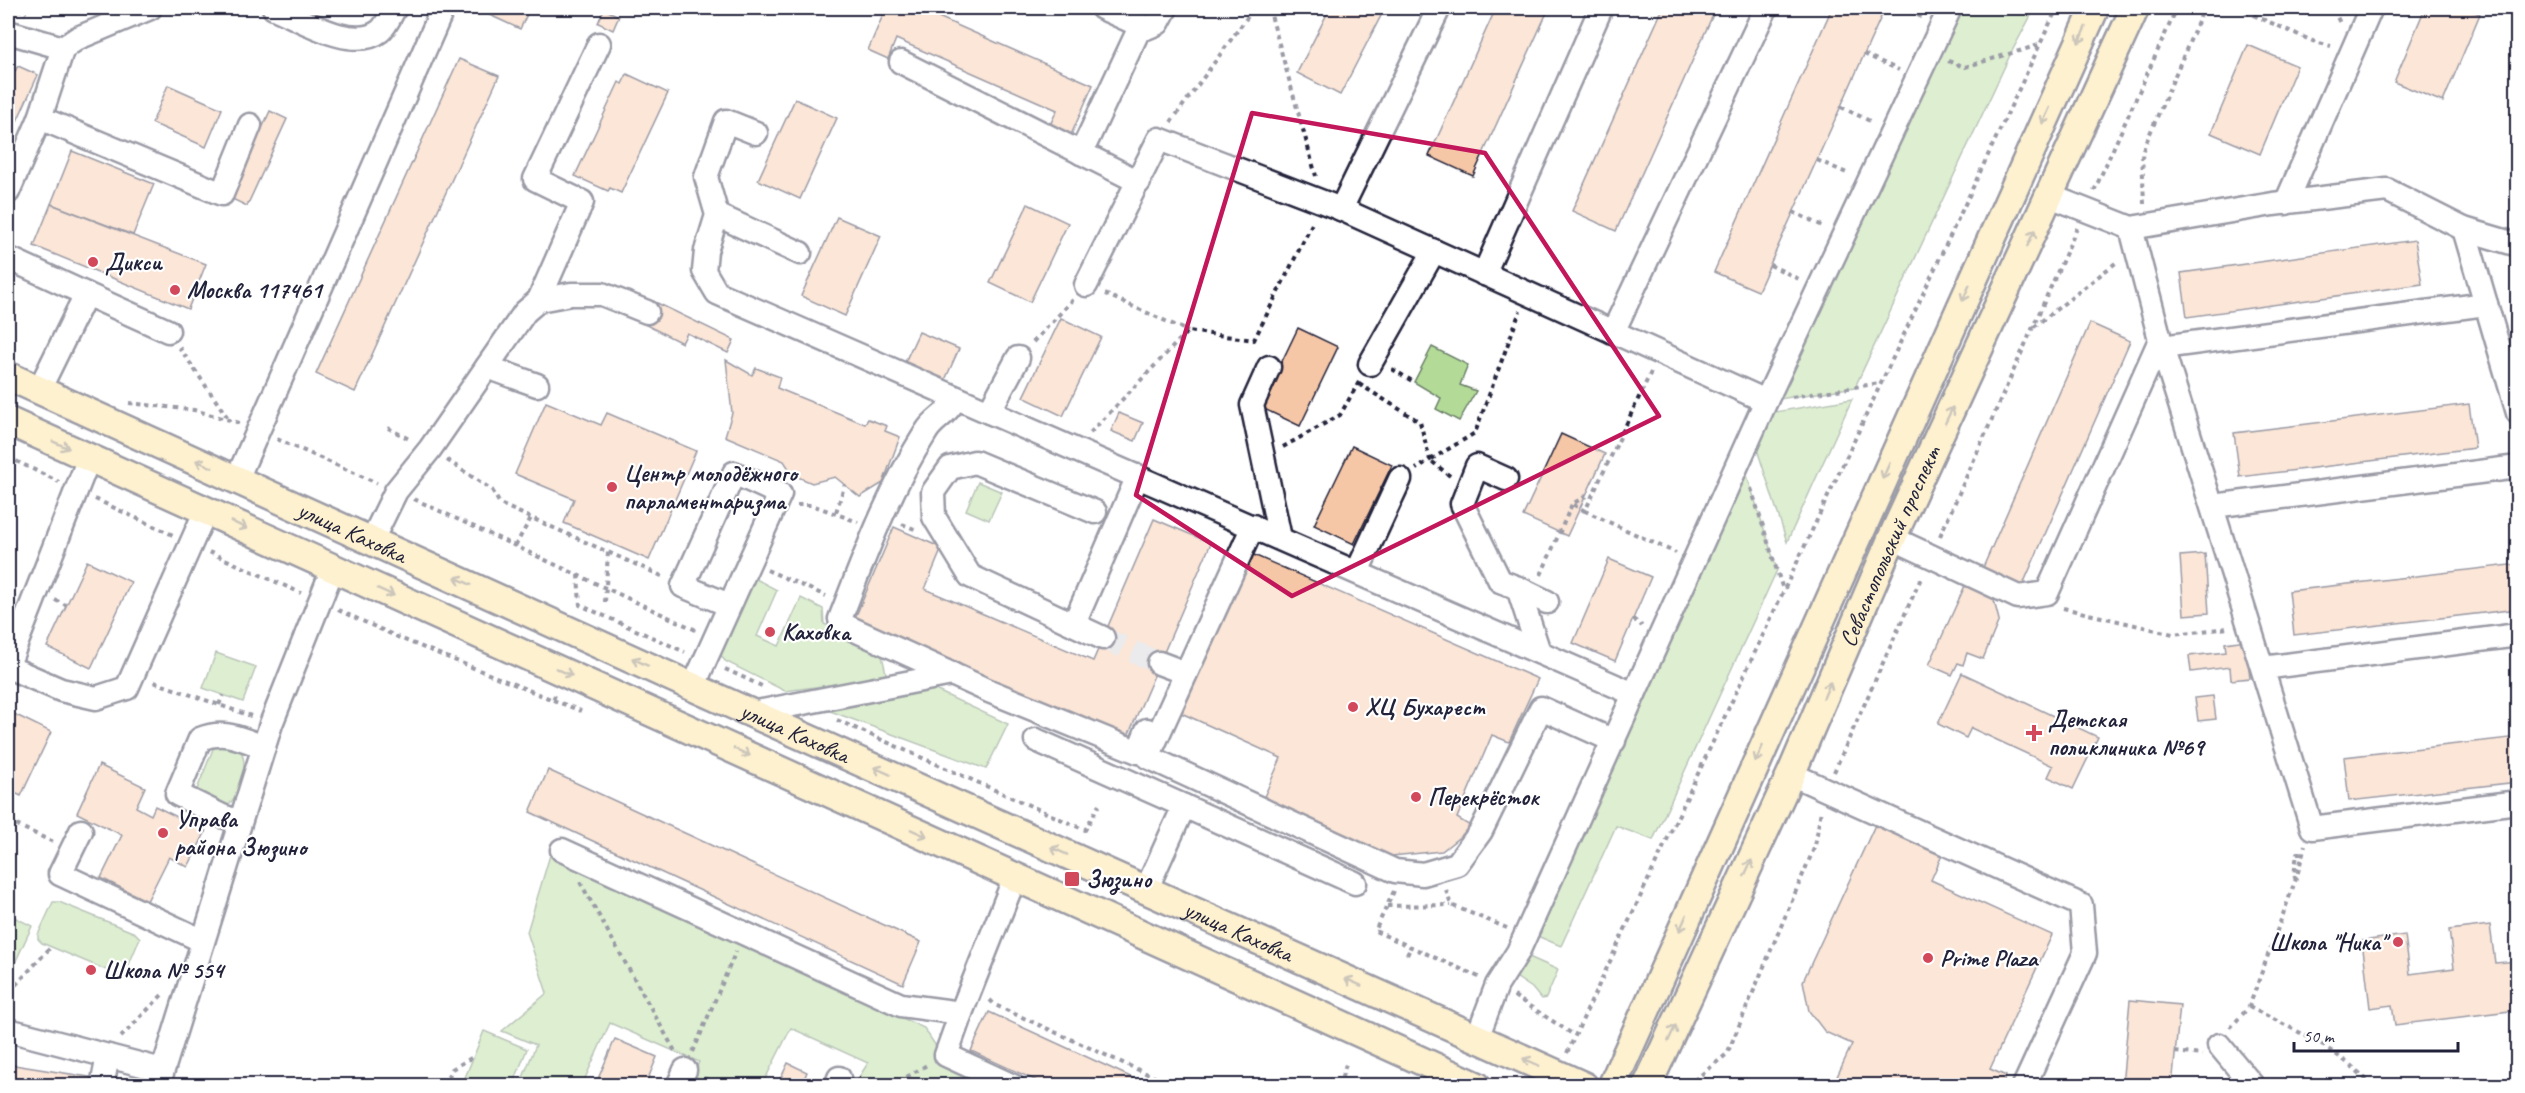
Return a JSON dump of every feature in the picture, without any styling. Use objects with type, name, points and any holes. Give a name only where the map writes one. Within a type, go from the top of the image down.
[{"type":"main road","name":"Севастопольский проспект","points":[[1612,1086],[2095,8]]},
{"type":"main road","name":"Севастопольский проспект","points":[[1647,1086],[1791,774],[1892,538],[2135,8]]},
{"type":"main road","name":"улица Каховка","points":[[8,376],[693,687],[1584,1086]]},
{"type":"main road","name":"улица Каховка","points":[[8,422],[1477,1086]]},
{"type":"lane","points":[[8,192],[40,118],[63,48],[78,38],[150,8]]},
{"type":"lane","points":[[274,8],[345,38],[364,39],[381,31],[395,8]]},
{"type":"lane","points":[[237,478],[443,8]]},
{"type":"lane","points":[[1102,8],[1146,27],[1154,26],[1167,8]]},
{"type":"lane","points":[[1333,205],[1439,8]]},
{"type":"lane","points":[[1484,274],[1601,8]]},
{"type":"lane","points":[[1613,332],[1766,8]]},
{"type":"lane","points":[[1477,1038],[1497,985],[1516,956],[1766,401],[1950,8]]},
{"type":"lane","points":[[2286,203],[2371,8]]},
{"type":"lane","points":[[1081,153],[1141,25]]},
{"type":"lane","points":[[8,32],[63,48]]},
{"type":"lane","points":[[372,540],[396,491],[430,449],[525,312],[539,300],[582,202],[536,179],[599,44]]},
{"type":"lane","points":[[901,62],[1139,182]]},
{"type":"lane","points":[[40,118],[222,194],[250,125]]},
{"type":"lane","points":[[756,133],[726,121],[706,177],[717,215],[706,251],[704,271],[717,293],[1634,694]]},
{"type":"lane","points":[[1086,285],[1139,182],[1158,139],[1333,205],[1766,401]]},
{"type":"lane","points":[[2050,196],[2137,234],[2286,203],[2387,190],[2464,230],[2517,245]]},
{"type":"lane","points":[[717,215],[800,253]]},
{"type":"lane","points":[[2464,230],[2517,413]]},
{"type":"lane","points":[[2137,234],[2161,343],[2312,828],[2517,802]]},
{"type":"lane","points":[[1371,364],[1434,251]]},
{"type":"lane","points":[[8,258],[168,331]]},
{"type":"lane","points":[[39,390],[86,294]]},
{"type":"lane","points":[[539,300],[571,294],[602,294],[647,312]]},
{"type":"lane","points":[[2161,343],[2486,304]]},
{"type":"lane","points":[[1892,538],[2018,597],[2047,593],[2161,343]]},
{"type":"lane","points":[[989,412],[1017,358]]},
{"type":"lane","points":[[487,367],[537,386]]},
{"type":"lane","points":[[1269,367],[1252,405],[1280,538]]},
{"type":"lane","points":[[956,398],[949,411],[927,429],[888,499],[840,619],[846,626],[952,674],[1137,752],[1167,666],[1246,523]]},
{"type":"lane","points":[[89,458],[8,666],[61,690],[96,699],[127,688],[206,510]]},
{"type":"lane","points":[[1095,512],[975,462],[950,468],[933,492],[934,517],[970,576],[1103,638]]},
{"type":"lane","points":[[1506,479],[1477,466],[1462,504],[1500,581],[1532,595],[1539,652]]},
{"type":"lane","points":[[2213,506],[2517,467]]},
{"type":"lane","points":[[693,687],[780,494],[734,473],[683,586],[729,605]]},
{"type":"lane","points":[[1074,624],[1138,476]]},
{"type":"lane","points":[[1357,572],[1400,479]]},
{"type":"lane","points":[[1246,523],[1148,757],[1395,872],[1423,874],[1457,864],[1481,831],[1534,705],[1614,741]]},
{"type":"lane","points":[[8,1030],[108,1056],[160,1078],[264,747],[333,568]]},
{"type":"lane","points":[[2263,668],[2517,635]]},
{"type":"lane","points":[[752,713],[952,674]]},
{"type":"lane","points":[[240,822],[222,816],[177,794],[200,739],[213,734],[232,734],[264,747]]},
{"type":"lane","points":[[1036,740],[1355,883]]},
{"type":"lane","points":[[1791,774],[2081,905],[2085,953],[2024,1086]]},
{"type":"lane","points":[[1146,890],[1184,806]]},
{"type":"lane","points":[[76,841],[60,874],[203,941]]},
{"type":"lane","points":[[562,850],[902,1005],[961,1013]]},
{"type":"lane","points":[[1013,1086],[946,1055],[972,983],[1017,877]]},
{"type":"lane","points":[[2222,1040],[2240,1080]]},
{"type":"lane","points":[[102,1086],[108,1056]]},
{"type":"path","points":[[1158,139],[1254,8]]},
{"type":"path","points":[[1017,358],[1086,285],[1188,331],[1254,340],[1333,205],[1269,8]]},
{"type":"path","points":[[1574,1035],[2057,8]]},
{"type":"path","points":[[2160,8],[2174,14]]},
{"type":"path","points":[[2033,327],[2137,234],[2142,152],[2204,8]]},
{"type":"path","points":[[2237,8],[2314,42],[2353,48]]},
{"type":"path","points":[[2324,8],[2334,11],[2344,38],[2353,48]]},
{"type":"path","points":[[1928,54],[1965,67],[2040,45]]},
{"type":"path","points":[[1864,54],[1917,78]]},
{"type":"path","points":[[1840,107],[1892,131]]},
{"type":"path","points":[[1817,160],[1868,183]]},
{"type":"path","points":[[1793,212],[1843,235]]},
{"type":"path","points":[[1770,265],[1818,288]]},
{"type":"path","points":[[1400,479],[1475,433],[1527,293]]},
{"type":"path","points":[[168,331],[228,418]]},
{"type":"path","points":[[1075,449],[1188,331]]},
{"type":"path","points":[[1585,511],[1660,353]]},
{"type":"path","points":[[1263,458],[1340,415],[1371,364]]},
{"type":"path","points":[[1766,401],[1880,383]]},
{"type":"path","points":[[1358,384],[1420,422],[1430,460],[1454,479]]},
{"type":"path","points":[[117,402],[194,410],[228,418],[258,430],[606,586],[700,631],[705,661]]},
{"type":"path","points":[[430,449],[492,490],[500,504],[683,586]]},
{"type":"path","points":[[1741,456],[1783,590]]},
{"type":"path","points":[[8,457],[75,490],[402,639],[581,711]]},
{"type":"path","points":[[836,512],[845,484]]},
{"type":"path","points":[[1532,595],[1572,504],[1586,496]]},
{"type":"path","points":[[1572,504],[1693,561]]},
{"type":"path","points":[[812,505],[836,512],[876,529]]},
{"type":"path","points":[[515,546],[531,518]]},
{"type":"path","points":[[604,602],[608,552]]},
{"type":"path","points":[[775,573],[846,605]]},
{"type":"path","points":[[578,574],[580,605],[1085,831],[1099,805]]},
{"type":"path","points":[[2018,597],[2173,634],[2250,626]]},
{"type":"path","points":[[165,686],[272,724]]},
{"type":"path","points":[[553,700],[557,687]]},
{"type":"path","points":[[219,705],[224,695]]},
{"type":"path","points":[[8,821],[76,841]]},
{"type":"path","points":[[562,850],[682,1078]]},
{"type":"path","points":[[2222,1040],[2249,1007],[2296,880],[2301,853],[2297,853],[2294,875],[2296,880]]},
{"type":"path","points":[[1444,880],[1451,905]]},
{"type":"path","points":[[1376,931],[1390,898]]},
{"type":"path","points":[[1387,906],[1451,905],[1497,924]]},
{"type":"path","points":[[11,990],[51,947]]},
{"type":"path","points":[[1407,955],[1411,947]]},
{"type":"path","points":[[682,1078],[735,954]]},
{"type":"path","points":[[8,1001],[14,965]]},
{"type":"path","points":[[972,983],[995,1005],[1174,1086]]},
{"type":"path","points":[[108,1056],[110,1048],[167,991]]},
{"type":"path","points":[[2249,1007],[2313,1041],[2359,1071],[2372,1086]]},
{"type":"path","points":[[445,1086],[452,1069],[473,1057]]},
{"type":"path","points":[[1339,1086],[1347,1061]]},
{"type":"path","points":[[891,1086],[930,1064]]},
{"type":"path","points":[[682,1078],[722,1086]]},
{"type":"highlighted area","points":[[1252,113],[1485,153],[1659,416],[1292,596],[1136,495]]},
{"type":"green space","points":[[1950,8],[2035,8],[2011,53],[1855,387],[1766,401]]},
{"type":"green space","points":[[1432,347],[1468,365],[1460,385],[1476,391],[1459,421],[1436,409],[1441,398],[1414,382]]},
{"type":"green space","points":[[1852,399],[1787,542],[1756,446],[1769,413]]},
{"type":"green space","points":[[1745,469],[1777,570],[1653,840],[1616,826],[1561,946],[1535,935]]},
{"type":"green space","points":[[978,482],[1002,492],[989,520],[966,510]]},
{"type":"green space","points":[[754,578],[777,590],[757,636],[779,646],[801,598],[823,609],[824,624],[880,647],[886,673],[882,678],[785,691],[725,661],[720,654]]},
{"type":"green space","points":[[216,653],[256,667],[243,702],[203,688]]},
{"type":"green space","points":[[931,688],[1008,724],[986,769],[822,708]]},
{"type":"green space","points":[[219,745],[238,746],[244,761],[240,787],[225,808],[196,792],[213,749]]},
{"type":"green space","points":[[550,855],[924,1028],[947,1063],[994,1085],[854,1085],[868,1063],[791,1028],[762,1085],[747,1083],[746,1086],[689,1085],[699,1062],[610,1023],[582,1085],[520,1085],[536,1045],[502,1031],[547,993],[527,932]]},
{"type":"green space","points":[[53,902],[59,902],[135,933],[140,938],[125,974],[118,975],[42,943],[38,939]]},
{"type":"green space","points":[[8,914],[32,926],[14,965],[8,963]]},
{"type":"green space","points":[[1518,952],[1558,970],[1546,998],[1541,999],[1532,988],[1507,971]]},
{"type":"green space","points":[[484,1031],[527,1049],[513,1085],[462,1085]]},
{"type":"building","points":[[482,8],[530,8],[520,29],[481,11]]},
{"type":"building","points":[[886,8],[918,8],[1093,85],[1071,135],[1050,125],[1057,110],[896,39],[888,59],[868,50]]},
{"type":"building","points":[[1330,8],[1385,8],[1340,95],[1297,73]]},
{"type":"building","points":[[1496,8],[1549,8],[1473,176],[1429,156]]},
{"type":"building","points":[[1663,8],[1716,8],[1616,231],[1572,211]]},
{"type":"building","points":[[1832,8],[1885,8],[1758,291],[1714,272]]},
{"type":"building","points":[[2425,8],[2464,8],[2480,14],[2443,102],[2394,82]]},
{"type":"building","points":[[604,9],[619,16],[613,30],[598,23]]},
{"type":"building","points":[[2248,45],[2297,66],[2260,154],[2211,133]]},
{"type":"building","points":[[459,59],[499,76],[355,392],[316,374]]},
{"type":"building","points":[[18,66],[38,75],[8,141],[8,68],[15,71]]},
{"type":"building","points":[[627,74],[668,93],[621,193],[610,188],[608,191],[575,176],[619,82],[622,84]]},
{"type":"building","points":[[168,85],[222,109],[206,147],[152,123]]},
{"type":"building","points":[[795,99],[837,118],[800,199],[758,180]]},
{"type":"building","points":[[270,111],[287,119],[247,206],[230,198]]},
{"type":"building","points":[[72,151],[154,184],[133,235],[51,204]]},
{"type":"building","points":[[51,204],[206,264],[188,309],[34,246]]},
{"type":"building","points":[[1028,204],[1068,223],[1030,302],[990,283]]},
{"type":"building","points":[[837,217],[881,236],[845,316],[801,296]]},
{"type":"building","points":[[2415,240],[2422,284],[2187,317],[2181,273]]},
{"type":"building","points":[[653,301],[734,340],[728,353],[687,333],[682,343],[642,323]]},
{"type":"building","points":[[1061,318],[1101,337],[1063,416],[1023,397]]},
{"type":"building","points":[[2090,323],[2130,341],[2021,589],[1981,572]]},
{"type":"building","points":[[1298,328],[1338,347],[1300,426],[1260,407]]},
{"type":"building","points":[[919,332],[959,349],[945,380],[905,362]]},
{"type":"building","points":[[726,360],[752,375],[756,368],[780,377],[777,388],[865,424],[868,419],[887,426],[885,431],[900,437],[883,483],[860,497],[835,477],[812,483],[793,475],[784,461],[725,436],[732,413]]},
{"type":"building","name":"Центр молодёжного парламентаризма","points":[[546,402],[601,425],[607,413],[696,451],[649,560],[564,523],[574,499],[515,474]]},
{"type":"building","points":[[2469,404],[2475,448],[2240,477],[2234,433]]},
{"type":"building","points":[[1119,413],[1143,423],[1135,441],[1111,431]]},
{"type":"building","points":[[1561,434],[1605,454],[1567,536],[1523,516]]},
{"type":"building","points":[[1352,446],[1392,465],[1354,544],[1314,525]]},
{"type":"building","points":[[1154,519],[1211,543],[1125,743],[852,625],[894,527],[942,548],[925,589],[1093,661]]},
{"type":"building","name":"ХЦ Бухарест","points":[[1247,552],[1538,679],[1509,742],[1492,735],[1457,818],[1472,827],[1442,851],[1391,856],[1263,799],[1281,758],[1179,712]]},
{"type":"building","points":[[2205,554],[2209,613],[2184,615],[2180,556]]},
{"type":"building","points":[[1609,559],[1651,577],[1615,661],[1573,643]]},
{"type":"building","points":[[87,561],[131,582],[91,668],[47,647]]},
{"type":"building","points":[[2518,564],[2518,609],[2294,635],[2289,591]]},
{"type":"building","points":[[1968,579],[1991,589],[1999,620],[1983,659],[1967,653],[1963,665],[1958,663],[1952,675],[1929,665]]},
{"type":"building","points":[[2246,640],[2250,678],[2231,680],[2230,667],[2191,672],[2189,656],[2226,652],[2225,643]]},
{"type":"building","name":"Детская поликлиника №69","points":[[1962,673],[2098,737],[2073,789],[2048,777],[2053,766],[1971,728],[1966,738],[1938,724]]},
{"type":"building","points":[[2213,696],[2216,719],[2198,721],[2195,698]]},
{"type":"building","points":[[12,713],[51,732],[21,796],[8,790],[8,722]]},
{"type":"building","points":[[2518,737],[2518,782],[2349,801],[2344,757]]},
{"type":"building","points":[[99,765],[145,787],[136,807],[151,815],[155,806],[206,831],[188,867],[169,857],[147,901],[101,878],[122,835],[77,813]]},
{"type":"building","points":[[548,770],[921,942],[903,984],[530,812]]},
{"type":"building","name":"Prime Plaza","points":[[1875,825],[1942,855],[1931,880],[2052,935],[1990,1069],[2006,1076],[2002,1086],[1844,1086],[1835,1081],[1852,1044],[1825,1032],[1809,1011],[1803,981]]},
{"type":"building","points":[[2490,925],[2495,963],[2518,961],[2518,1010],[2395,1025],[2392,1005],[2370,1008],[2362,941],[2405,935],[2410,974],[2454,968],[2449,930]]},
{"type":"building","points":[[2130,1000],[2180,1005],[2172,1086],[2122,1086]]},
{"type":"building","points":[[989,1012],[1150,1086],[1048,1086],[971,1051]]},
{"type":"building","points":[[615,1039],[657,1057],[645,1086],[595,1086]]},
{"type":"building","points":[[788,1063],[807,1072],[801,1086],[777,1086]]},
{"type":"building","points":[[8,1064],[95,1078],[94,1086],[8,1086]]},
{"type":"tunnel","points":[[1103,638],[1159,663]]},
{"type":"place","name":"Дикси","points":[[93,262]]},
{"type":"place","name":"Москва 117461","points":[[175,290]]},
{"type":"place","name":"Центр молодёжного парламентаризма","points":[[612,487]]},
{"type":"place","name":"Каховка","points":[[770,632]]},
{"type":"place","name":"ХЦ Бухарест","points":[[1353,707]]},
{"type":"place","name":"Детская поликлиника №69","points":[[2034,733]]},
{"type":"place","name":"Перекрёсток","points":[[1416,797]]},
{"type":"place","name":"Управа района Зюзино","points":[[163,833]]},
{"type":"place","name":"Зюзино","points":[[1072,879]]},
{"type":"place","name":"Школа \"Ника\"","points":[[2398,942]]},
{"type":"place","name":"Prime Plaza","points":[[1928,958]]},
{"type":"place","name":"Школа № 554","points":[[91,970]]}]
